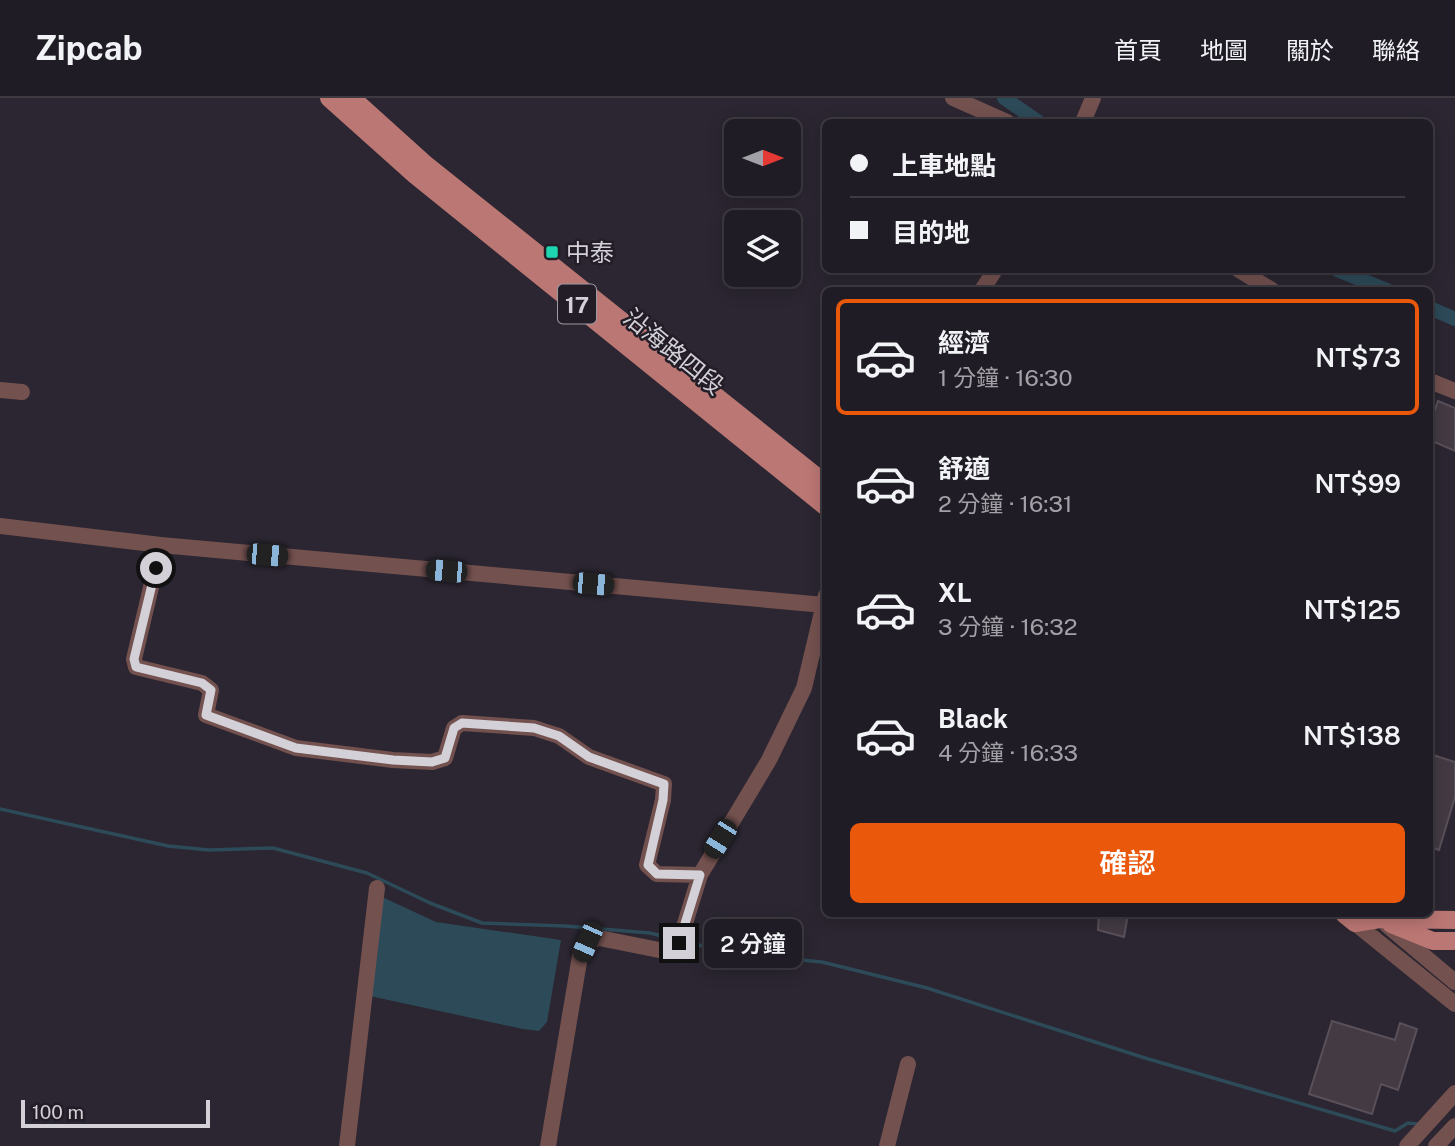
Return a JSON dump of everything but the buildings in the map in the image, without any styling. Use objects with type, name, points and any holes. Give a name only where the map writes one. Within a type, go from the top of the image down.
[{"type":"main road","name":"沿海路四段","points":[[329,98],[415,175],[542,266],[822,481]]},
{"type":"main road","name":"沿海路四段","points":[[352,98],[542,266],[822,504]]},
{"type":"main road","points":[[1379,917],[1433,941],[1455,941]]},
{"type":"main road","points":[[1396,917],[1455,920]]},
{"type":"street","points":[[953,98],[1000,119]]},
{"type":"street","points":[[1084,119],[1093,98]]},
{"type":"street","points":[[1243,273],[1267,287]]},
{"type":"street","points":[[1433,382],[1455,391]]},
{"type":"street","points":[[0,390],[22,392]]},
{"type":"street","points":[[0,526],[161,545],[822,600]]},
{"type":"street","points":[[161,545],[134,659],[136,667],[202,683],[211,690],[206,715],[296,748],[393,760],[432,762],[445,758],[454,728],[462,723],[534,728],[559,736],[589,757],[664,784],[663,800],[648,865],[657,874],[700,875]]},
{"type":"street","points":[[548,1146],[580,956],[587,942],[599,937],[664,951],[672,950],[679,943],[700,875],[769,760],[804,688],[822,613]]},
{"type":"street","points":[[347,1146],[377,888]]},
{"type":"street","points":[[1378,917],[1455,982]]},
{"type":"street","points":[[1349,918],[1455,1004]]},
{"type":"street","points":[[887,1146],[908,1064]]},
{"type":"street","points":[[1407,1146],[1455,1093]]},
{"type":"street","points":[[1436,1146],[1455,1126]]},
{"type":"water","points":[[380,896],[436,922],[561,940],[547,1022],[539,1031],[523,1029],[365,995]]},
{"type":"waterway","points":[[1004,98],[1035,119]]},
{"type":"waterway","points":[[1344,273],[1380,287]]},
{"type":"waterway","points":[[1433,309],[1455,319]]},
{"type":"waterway","points":[[0,809],[168,846],[209,850],[273,848],[367,873],[430,903],[482,923],[565,926],[650,933],[670,938]]},
{"type":"waterway","points":[[690,943],[738,954],[822,962],[927,988],[1145,1058],[1395,1131],[1408,1123],[1418,1124]]},
{"type":"place","name":"中泰","points":[[552,252]]},
{"type":"route","points":[[156,568],[134,659],[136,667],[202,683],[211,690],[206,715],[296,748],[432,762],[445,758],[454,728],[462,723],[534,728],[559,736],[589,757],[664,784],[663,800],[648,865],[657,874],[700,875],[679,943]]}]
